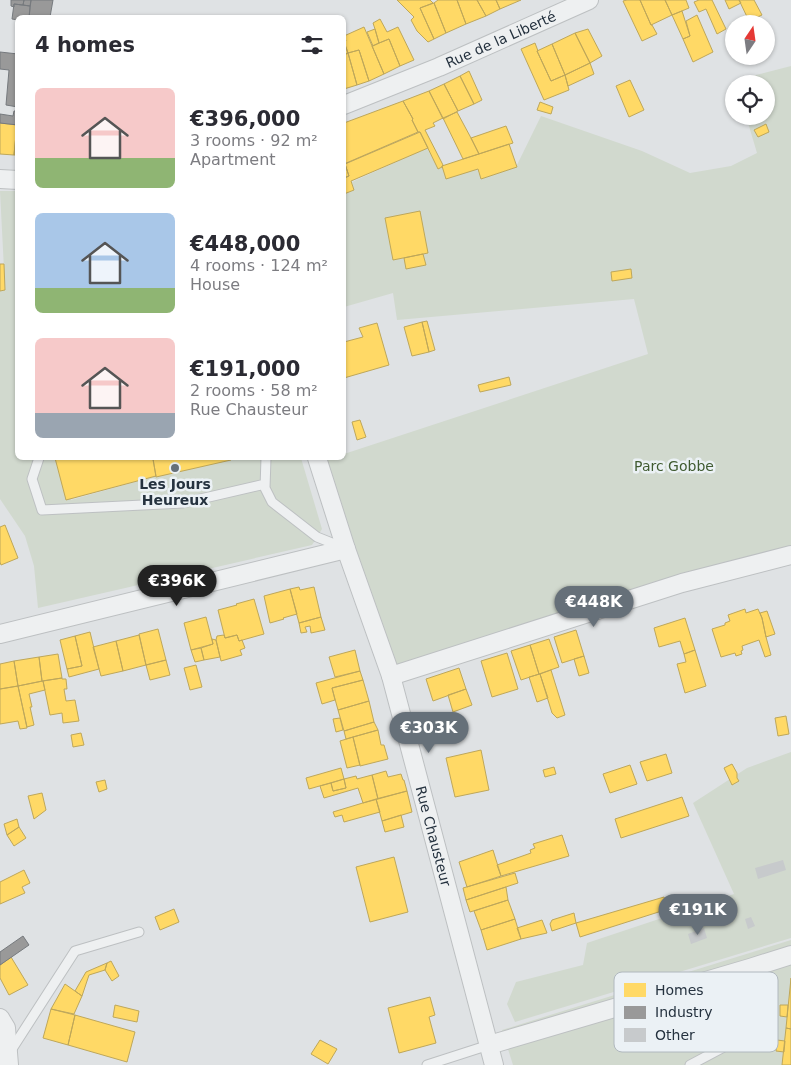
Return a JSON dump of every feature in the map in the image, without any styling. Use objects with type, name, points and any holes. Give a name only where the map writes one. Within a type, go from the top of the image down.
[{"type":"street","name":"Rue de la Liberté","points":[[346,104],[439,67],[560,5],[589,0]]},
{"type":"street","points":[[0,179],[15,180]]},
{"type":"street","name":"Rue Chausteur","points":[[318,460],[346,549],[391,676],[494,1065]]},
{"type":"street","points":[[0,634],[346,549]]},
{"type":"street","points":[[391,676],[682,583],[791,555]]},
{"type":"street","points":[[736,972],[791,955]]},
{"type":"street","points":[[489,1045],[614,1008]]},
{"type":"street","points":[[0,1018],[6,1028],[9,1060]]},
{"type":"lane","points":[[38,460],[32,479],[42,510],[183,503],[265,484]]},
{"type":"lane","points":[[266,460],[265,488],[272,502],[317,538],[346,549]]},
{"type":"lane","points":[[9,1060],[75,951],[140,932]]},
{"type":"lane","points":[[750,968],[751,972]]},
{"type":"lane","points":[[427,1065],[489,1045]]},
{"type":"lane","points":[[690,1065],[714,1052]]},
{"type":"green space","name":"Parc Gobbe","points":[[791,66],[791,555],[391,676],[319,463],[328,460],[346,460],[346,453],[648,354],[634,299],[397,320],[393,293],[346,306],[346,193],[354,190],[352,182],[427,148],[438,168],[444,166],[477,169],[481,179],[516,167],[541,116],[642,151],[690,173],[731,166],[757,153],[749,125],[775,125],[775,75],[756,75]]},
{"type":"green space","points":[[0,191],[15,191],[15,460],[61,460],[71,500],[212,460],[302,460],[322,529],[312,545],[38,608],[34,566],[25,536],[0,499],[0,290],[5,289]]},
{"type":"green space","points":[[791,752],[791,938],[679,972],[614,972],[614,992],[515,1022],[507,1004],[516,982],[583,965],[587,943],[734,894],[693,803],[747,768]]},
{"type":"green space","points":[[791,940],[791,1065],[513,1065],[502,1030],[614,995],[614,1052],[778,1052],[778,972],[688,972]]},
{"type":"building: Homes","points":[[397,0],[430,0],[433,3],[420,8],[434,39],[428,42],[417,31],[411,20],[414,17]]},
{"type":"building: Homes","points":[[438,0],[457,0],[466,24],[446,33],[434,3]]},
{"type":"building: Homes","points":[[457,0],[477,0],[486,16],[466,24]]},
{"type":"building: Homes","points":[[477,0],[496,0],[500,9],[486,16]]},
{"type":"building: Homes","points":[[496,0],[521,0],[500,9]]},
{"type":"building: Homes","points":[[640,0],[657,34],[642,41],[623,1]]},
{"type":"building: Homes","points":[[640,0],[665,0],[672,15],[651,25]]},
{"type":"building: Homes","points":[[665,0],[686,0],[689,8],[672,15]]},
{"type":"building: Homes","points":[[712,0],[725,30],[717,34],[706,9],[699,12],[694,2]]},
{"type":"building: Homes","points":[[725,0],[739,0],[741,3],[729,9]]},
{"type":"building: Homes","points":[[739,0],[754,0],[762,15],[746,15]]},
{"type":"building: Homes","points":[[434,3],[446,33],[434,39],[420,8]]},
{"type":"building: Homes","points":[[682,11],[690,36],[683,39],[672,15]]},
{"type":"building: Homes","points":[[697,15],[713,52],[693,62],[683,39],[690,36],[686,21]]},
{"type":"building: Homes","points":[[380,19],[387,32],[398,27],[414,60],[400,66],[389,39],[379,43],[373,23]]},
{"type":"building: Homes","points":[[364,27],[384,74],[369,81],[359,50],[348,53],[346,35]]},
{"type":"building: Homes","points":[[375,29],[379,43],[373,46],[367,32]]},
{"type":"building: Homes","points":[[588,29],[602,56],[590,63],[575,33]]},
{"type":"building: Homes","points":[[575,33],[590,63],[565,75],[552,44]]},
{"type":"building: Homes","points":[[389,39],[400,66],[384,74],[372,46]]},
{"type":"building: Homes","points":[[535,43],[551,81],[565,75],[569,90],[544,100],[521,49]]},
{"type":"building: Homes","points":[[552,44],[565,75],[551,81],[537,51]]},
{"type":"building: Homes","points":[[359,50],[369,81],[357,85],[348,53]]},
{"type":"building: Homes","points":[[348,53],[357,85],[346,88],[346,54]]},
{"type":"building: Homes","points":[[590,63],[594,74],[568,86],[565,75]]},
{"type":"building: Homes","points":[[469,71],[482,100],[474,104],[460,76]]},
{"type":"building: Homes","points":[[460,76],[474,104],[458,111],[444,84]]},
{"type":"building: Homes","points":[[630,80],[644,110],[629,117],[616,86]]},
{"type":"building: Homes","points":[[444,84],[458,111],[443,119],[429,91]]},
{"type":"building: Homes","points":[[429,91],[443,118],[433,123],[435,126],[425,130],[443,165],[438,169],[403,101]]},
{"type":"building: Homes","points":[[403,101],[418,132],[346,163],[346,122]]},
{"type":"building: Homes","points":[[540,102],[553,107],[551,114],[537,110]]},
{"type":"building: Homes","points":[[457,112],[479,154],[463,159],[443,118]]},
{"type":"building: Homes","points":[[0,123],[15,125],[14,155],[0,154]]},
{"type":"building: Homes","points":[[766,125],[769,132],[758,137],[754,130]]},
{"type":"building: Homes","points":[[506,126],[513,143],[479,154],[471,138]]},
{"type":"building: Homes","points":[[420,132],[428,148],[351,181],[354,190],[346,193],[346,177],[349,176],[346,164]]},
{"type":"building: Homes","points":[[509,144],[517,167],[481,179],[478,169],[446,179],[442,166]]},
{"type":"building: Homes","points":[[420,211],[428,253],[393,260],[385,218]]},
{"type":"building: Homes","points":[[423,254],[426,265],[406,269],[404,258]]},
{"type":"building: Homes","points":[[0,264],[4,264],[5,290],[0,291]]},
{"type":"building: Homes","points":[[631,269],[632,278],[612,281],[611,272]]},
{"type":"building: Homes","points":[[427,321],[435,350],[429,352],[422,322]]},
{"type":"building: Homes","points":[[422,322],[429,352],[412,356],[404,327]]},
{"type":"building: Homes","points":[[377,323],[389,365],[346,377],[346,341],[363,337],[359,328]]},
{"type":"building: Homes","points":[[509,377],[511,385],[480,392],[478,385]]},
{"type":"building: Homes","points":[[360,420],[366,437],[357,440],[352,422]]},
{"type":"building: Homes","points":[[56,460],[153,460],[156,476],[66,500]]},
{"type":"building: Homes","name":"Les Jours Heureux","points":[[153,460],[231,460],[156,477]]},
{"type":"building: Homes","points":[[5,525],[18,558],[1,565],[0,527]]},
{"type":"building: Homes","points":[[299,587],[300,590],[314,587],[321,617],[299,623],[290,589]]},
{"type":"building: Homes","points":[[290,589],[297,614],[270,623],[264,596]]},
{"type":"building: Homes","points":[[254,599],[264,634],[239,641],[237,635],[225,638],[218,610]]},
{"type":"building: Homes","points":[[745,609],[746,613],[758,609],[771,655],[765,657],[759,640],[742,646],[742,654],[736,656],[735,653],[721,657],[712,629],[725,625],[725,623],[730,621],[728,615]]},
{"type":"building: Homes","points":[[767,611],[775,634],[766,637],[760,613]]},
{"type":"building: Homes","points":[[206,617],[213,644],[191,650],[184,623]]},
{"type":"building: Homes","points":[[321,617],[325,630],[311,633],[310,626],[305,627],[307,632],[301,633],[299,623]]},
{"type":"building: Homes","points":[[685,618],[695,650],[684,654],[680,641],[659,647],[654,628]]},
{"type":"building: Homes","points":[[158,629],[166,660],[146,665],[139,634]]},
{"type":"building: Homes","points":[[576,630],[584,656],[562,663],[554,637]]},
{"type":"building: Homes","points":[[90,632],[99,669],[69,677],[67,669],[82,666],[75,636]]},
{"type":"building: Homes","points":[[139,635],[146,665],[123,671],[116,641]]},
{"type":"building: Homes","points":[[224,635],[225,638],[237,635],[239,641],[242,640],[245,648],[240,650],[242,655],[221,661],[216,640],[217,636]]},
{"type":"building: Homes","points":[[75,636],[82,666],[67,669],[60,640]]},
{"type":"building: Homes","points":[[212,639],[216,640],[220,657],[204,660],[201,648],[213,644]]},
{"type":"building: Homes","points":[[549,639],[559,667],[539,674],[530,645]]},
{"type":"building: Homes","points":[[116,641],[123,671],[101,676],[93,647]]},
{"type":"building: Homes","points":[[530,645],[539,674],[521,680],[511,651]]},
{"type":"building: Homes","points":[[201,648],[204,660],[195,662],[191,650]]},
{"type":"building: Homes","points":[[355,650],[360,671],[335,677],[329,657]]},
{"type":"building: Homes","points":[[695,650],[706,686],[685,693],[677,664],[686,662],[684,654]]},
{"type":"building: Homes","points":[[507,653],[518,689],[492,697],[481,661]]},
{"type":"building: Homes","points":[[58,654],[62,678],[42,681],[39,657]]},
{"type":"building: Homes","points":[[584,656],[589,673],[579,676],[574,659]]},
{"type":"building: Homes","points":[[39,657],[42,681],[18,686],[14,661]]},
{"type":"building: Homes","points":[[166,660],[170,675],[150,680],[146,665]]},
{"type":"building: Homes","points":[[14,661],[18,686],[0,689],[0,664]]},
{"type":"building: Homes","points":[[196,665],[202,687],[190,690],[184,668]]},
{"type":"building: Homes","points":[[459,668],[466,689],[433,701],[426,679]]},
{"type":"building: Homes","points":[[551,670],[565,715],[557,718],[552,713],[540,674]]},
{"type":"building: Homes","points":[[360,671],[363,680],[332,688],[335,700],[322,704],[316,683]]},
{"type":"building: Homes","points":[[540,674],[548,698],[537,702],[529,677]]},
{"type":"building: Homes","points":[[66,679],[67,689],[64,689],[66,701],[75,700],[79,721],[63,723],[62,713],[50,715],[43,681]]},
{"type":"building: Homes","points":[[363,680],[369,701],[338,710],[332,688]]},
{"type":"building: Homes","points":[[43,681],[45,690],[29,694],[34,725],[27,727],[18,686]]},
{"type":"building: Homes","points":[[18,686],[27,728],[20,729],[18,721],[0,724],[0,689]]},
{"type":"building: Homes","points":[[466,689],[472,705],[453,712],[448,695]]},
{"type":"building: Homes","points":[[369,701],[374,722],[344,731],[338,710]]},
{"type":"building: Homes","points":[[786,716],[789,734],[778,736],[775,718]]},
{"type":"building: Homes","points":[[340,718],[343,730],[336,732],[333,719]]},
{"type":"building: Homes","points":[[374,722],[378,730],[346,739],[344,731]]},
{"type":"building: Homes","points":[[378,730],[381,745],[384,745],[388,759],[360,766],[353,737]]},
{"type":"building: Homes","points":[[81,733],[84,745],[73,747],[71,735]]},
{"type":"building: Homes","points":[[353,737],[360,765],[347,768],[340,741]]},
{"type":"building: Homes","points":[[481,750],[489,790],[455,797],[446,758]]},
{"type":"building: Homes","points":[[666,754],[672,773],[647,781],[640,762]]},
{"type":"building: Homes","points":[[732,764],[739,781],[732,785],[724,768]]},
{"type":"building: Homes","points":[[630,765],[637,784],[610,793],[603,774]]},
{"type":"building: Homes","points":[[554,767],[556,774],[545,777],[543,770]]},
{"type":"building: Homes","points":[[341,768],[344,779],[309,789],[306,778]]},
{"type":"building: Homes","points":[[386,771],[388,777],[401,774],[407,791],[378,799],[372,775]]},
{"type":"building: Homes","points":[[372,775],[378,799],[363,803],[358,788],[324,798],[320,786],[331,783],[333,791],[346,788],[344,779],[356,776],[357,779]]},
{"type":"building: Homes","points":[[344,779],[346,788],[333,791],[331,783]]},
{"type":"building: Homes","points":[[105,780],[107,789],[99,792],[96,782]]},
{"type":"building: Homes","points":[[407,791],[412,812],[382,821],[376,799]]},
{"type":"building: Homes","points":[[42,793],[46,810],[34,819],[28,796]]},
{"type":"building: Homes","points":[[682,797],[689,816],[621,838],[615,819]]},
{"type":"building: Homes","points":[[376,799],[380,812],[344,822],[342,815],[335,817],[333,812]]},
{"type":"building: Homes","points":[[401,815],[404,827],[385,832],[382,821]]},
{"type":"building: Homes","points":[[17,819],[19,827],[7,835],[4,824]]},
{"type":"building: Homes","points":[[19,827],[26,838],[14,846],[7,835]]},
{"type":"building: Homes","points":[[562,835],[569,856],[501,876],[497,865],[531,853],[530,850],[535,848],[533,844]]},
{"type":"building: Homes","points":[[493,850],[501,876],[467,887],[459,862]]},
{"type":"building: Homes","points":[[394,857],[408,912],[370,922],[356,867]]},
{"type":"building: Homes","points":[[24,870],[30,883],[22,887],[25,893],[0,904],[0,882]]},
{"type":"building: Homes","points":[[515,873],[518,883],[466,900],[463,888]]},
{"type":"building: Homes","points":[[506,887],[508,900],[470,912],[466,900]]},
{"type":"building: Homes","points":[[664,897],[668,909],[580,937],[576,923]]},
{"type":"building: Homes","points":[[508,900],[515,919],[481,930],[474,911]]},
{"type":"building: Homes","points":[[174,909],[179,922],[160,930],[155,917]]},
{"type":"building: Homes","points":[[574,913],[576,923],[552,931],[550,924],[552,920]]},
{"type":"building: Homes","points":[[515,919],[521,939],[487,950],[481,930]]},
{"type":"building: Homes","points":[[542,920],[547,933],[521,939],[517,928]]},
{"type":"building: Homes","points":[[11,957],[28,985],[9,995],[0,978],[0,965]]},
{"type":"building: Homes","points":[[111,961],[119,976],[112,981],[105,970],[107,963]]},
{"type":"building: Homes","points":[[107,963],[105,970],[89,975],[82,996],[75,991],[86,972]]},
{"type":"building: Homes","points":[[791,978],[791,1029],[786,1028]]},
{"type":"building: Homes","points":[[65,984],[82,996],[74,1014],[51,1009]]},
{"type":"building: Homes","points":[[430,997],[435,1015],[429,1017],[436,1043],[399,1053],[388,1008]]},
{"type":"building: Homes","points":[[115,1005],[139,1011],[137,1022],[113,1017]]},
{"type":"building: Homes","points":[[780,1005],[788,1005],[787,1017],[780,1016]]},
{"type":"building: Homes","points":[[51,1009],[75,1015],[68,1045],[43,1038]]},
{"type":"building: Homes","points":[[75,1015],[135,1032],[127,1062],[68,1045]]},
{"type":"building: Homes","points":[[786,1028],[791,1029],[791,1065],[782,1065]]},
{"type":"building: Homes","points":[[320,1040],[337,1049],[328,1064],[311,1054]]},
{"type":"building: Homes","points":[[778,1040],[785,1041],[784,1052],[778,1051]]},
{"type":"building: Industry","points":[[11,0],[24,0],[23,5],[14,4],[14,7],[11,6]]},
{"type":"building: Industry","points":[[24,0],[31,0],[30,6],[23,5]]},
{"type":"building: Industry","points":[[31,0],[53,0],[50,15],[29,15]]},
{"type":"building: Industry","points":[[14,4],[30,6],[29,15],[15,15],[15,20],[12,19]]},
{"type":"building: Industry","points":[[0,52],[15,54],[15,106],[6,105],[9,70],[0,69]]},
{"type":"building: Industry","points":[[15,111],[15,125],[0,123],[0,114],[13,116]]},
{"type":"building: Industry","points":[[23,936],[29,945],[0,965],[0,952]]},
{"type":"building: Other","points":[[783,860],[786,870],[758,879],[755,868]]},
{"type":"building: Other","points":[[751,917],[755,926],[748,929],[745,919]]},
{"type":"building: Other","points":[[704,928],[707,938],[691,944],[688,934]]},
{"type":"place","name":"Les Jours Heureux","points":[[175,468]]}]
